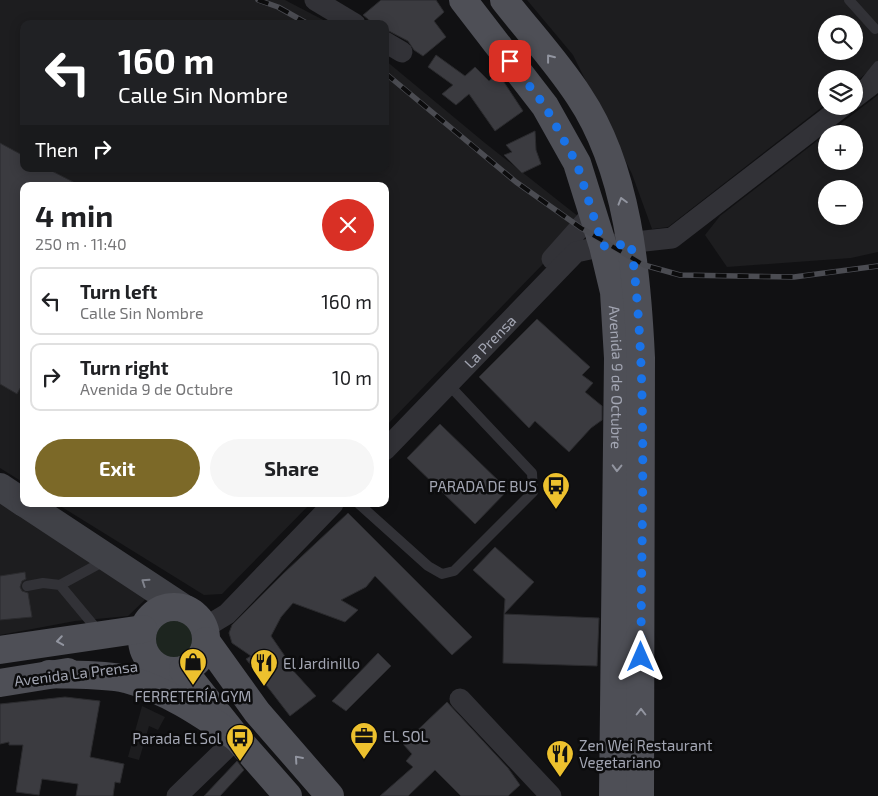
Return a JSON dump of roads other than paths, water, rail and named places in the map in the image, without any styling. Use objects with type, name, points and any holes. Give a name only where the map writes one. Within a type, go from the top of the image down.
[{"type":"main road","name":"Avenida 9 de Octubre","points":[[463,0],[545,106],[577,164],[603,246],[614,292],[618,358],[613,796]]},
{"type":"main road","name":"Avenida 9 de Octubre","points":[[504,0],[579,96],[598,129],[624,206],[631,244],[638,295],[641,358],[640,796]]},
{"type":"main road","points":[[198,624],[203,654],[195,664],[183,670],[166,670],[152,663],[144,653],[141,641],[143,630],[149,618],[160,610],[172,607],[198,624],[257,712],[330,796]]},
{"type":"main road","points":[[0,650],[143,630]]},
{"type":"main road","name":"Avenida La Prensa","points":[[0,683],[50,674],[152,663]]},
{"type":"main road","points":[[183,670],[237,738],[288,796]]},
{"type":"main road","points":[[50,674],[125,679],[156,690],[196,711],[237,738]]},
{"type":"street","points":[[315,0],[348,20]]},
{"type":"street","points":[[863,91],[878,80]]},
{"type":"street","name":"La Prensa","points":[[389,446],[576,252],[603,246],[672,238],[831,115]]},
{"type":"street","name":"La Prensa","points":[[389,428],[581,228],[592,214]]},
{"type":"street","points":[[0,487],[20,500]]},
{"type":"street","points":[[31,507],[109,559],[198,624]]},
{"type":"street","points":[[198,624],[312,507]]},
{"type":"street","points":[[198,624],[227,614],[330,507]]},
{"type":"street","points":[[460,699],[551,796]]},
{"type":"street","points":[[177,796],[237,738]]},
{"type":"lane","points":[[849,0],[875,29]]},
{"type":"lane","points":[[863,85],[878,66]]},
{"type":"lane","points":[[361,507],[428,566],[442,574],[454,571],[533,492],[532,473],[448,384]]},
{"type":"lane","points":[[27,586],[43,583],[60,585],[109,559]]},
{"type":"lane","points":[[60,585],[102,636]]},
{"type":"railway","points":[[258,0],[278,7],[301,20]]},
{"type":"railway","points":[[389,76],[516,182],[581,228],[644,265],[680,275],[794,277],[878,266]]},
{"type":"place","name":"PARADA DE BUS","points":[[556,510]]},
{"type":"place","name":"FERRETERÍA GYM","points":[[193,686]]},
{"type":"place","name":"El Jardinillo","points":[[264,687]]},
{"type":"place","name":"EL SOL","points":[[364,760]]},
{"type":"place","name":"Parada El Sol","points":[[240,762]]},
{"type":"place","name":"Zen Wei Restaurant Vegetariano","points":[[560,778]]}]
